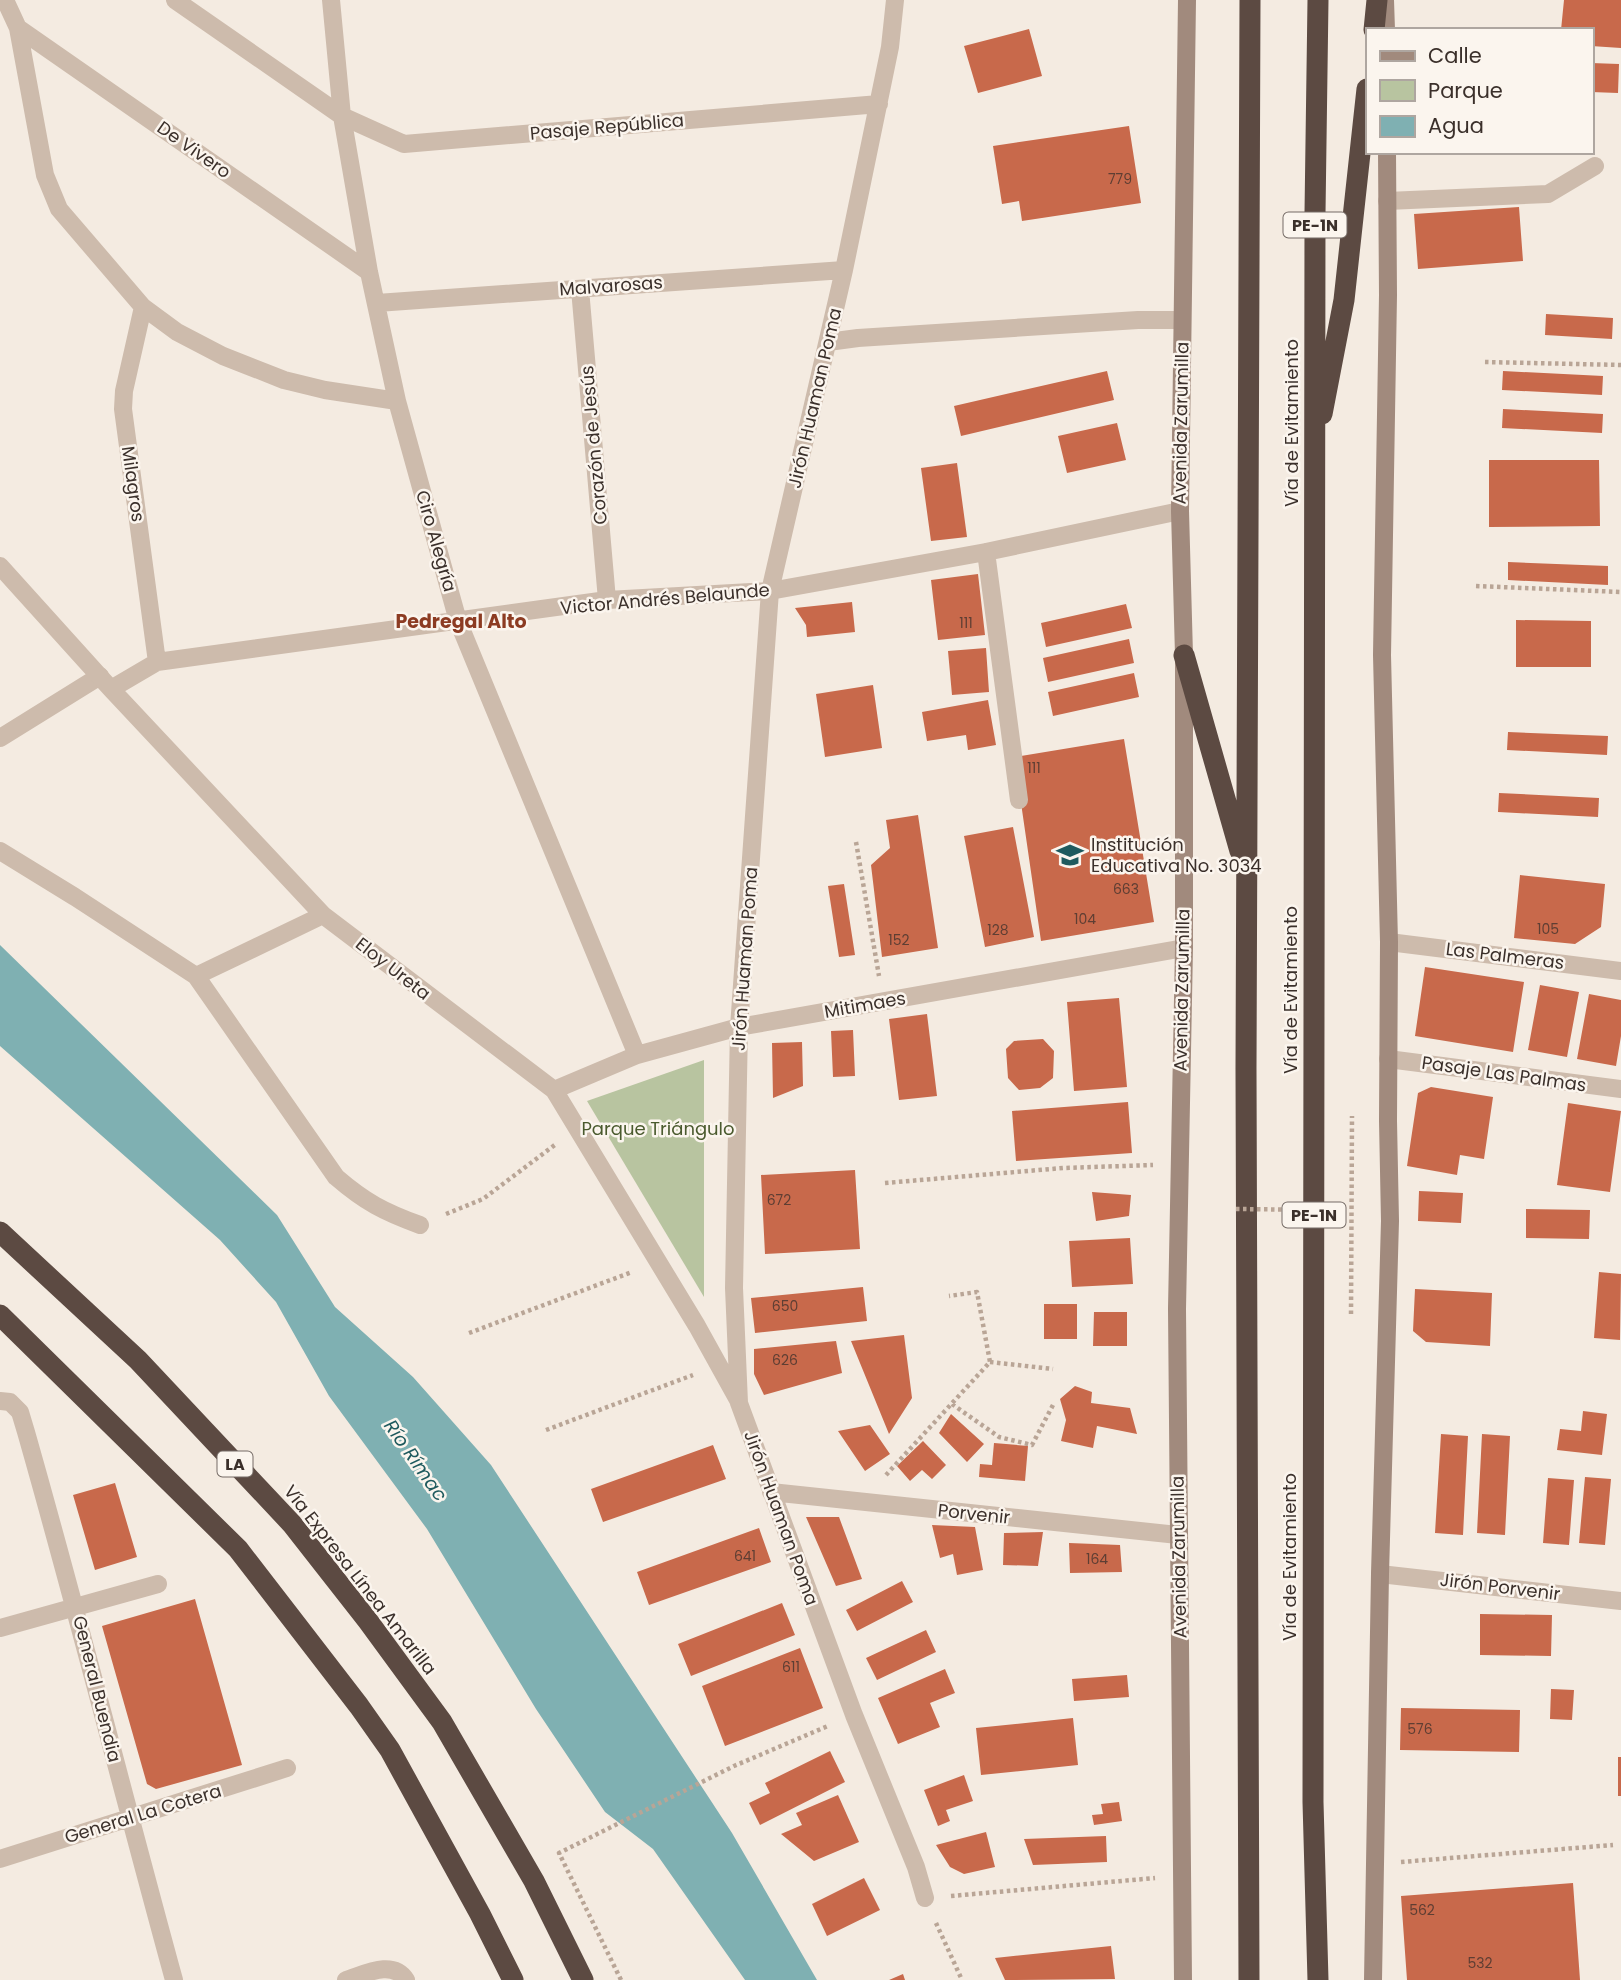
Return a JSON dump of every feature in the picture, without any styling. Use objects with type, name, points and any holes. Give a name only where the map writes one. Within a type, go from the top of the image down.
[{"type":"highway","points":[[1250,0],[1247,875],[1250,1980]]},
{"type":"highway","name":"Vía de Evitamiento","points":[[1318,0],[1314,450],[1313,1802],[1318,1980]]},
{"type":"highway","points":[[1374,28],[1377,0]]},
{"type":"highway","points":[[1314,450],[1344,300],[1366,98]]},
{"type":"highway","points":[[1184,655],[1247,875]]},
{"type":"highway","name":"Vía Expresa Línea Amarilla","points":[[0,1232],[138,1360],[292,1524],[442,1722],[534,1881],[583,1980]]},
{"type":"highway","points":[[0,1315],[238,1549],[390,1749],[513,1980]]},
{"type":"main road","name":"Avenida Zarumilla","points":[[1183,1980],[1177,1298],[1184,948],[1184,655],[1180,511],[1187,0]]},
{"type":"main road","points":[[1385,0],[1385,28]]},
{"type":"main road","points":[[1373,1980],[1380,1574],[1390,1234],[1389,942],[1382,655],[1388,295],[1387,154]]},
{"type":"street","points":[[5,0],[18,28],[45,175],[60,209],[143,307],[177,332],[223,356],[284,380],[325,390],[397,401]]},
{"type":"street","name":"Pasaje República","points":[[175,0],[342,116],[404,144],[879,104]]},
{"type":"street","name":"Ciro Alegría","points":[[331,0],[342,116],[369,272],[397,401],[458,621],[637,1055]]},
{"type":"street","name":"Jirón Huaman Poma","points":[[895,0],[890,47],[844,271],[771,590],[739,1027],[734,1288],[740,1403],[854,1715],[906,1842],[925,1898]]},
{"type":"street","name":"De Vivero","points":[[18,28],[369,272]]},
{"type":"street","points":[[1387,201],[1548,194],[1595,166]]},
{"type":"street","name":"Malvarosas","points":[[377,303],[844,271]]},
{"type":"street","name":"Corazón de Jesús","points":[[580,289],[607,600]]},
{"type":"street","name":"Milagros","points":[[143,307],[124,391],[123,409],[157,662]]},
{"type":"street","points":[[828,342],[1098,322],[1182,320]]},
{"type":"street","name":"Victor Andrés Belaunde","points":[[0,738],[105,683],[157,662],[607,600],[771,590],[986,552],[1180,511]]},
{"type":"street","points":[[986,552],[1018,800]]},
{"type":"street","name":"Eloy Ureta","points":[[0,566],[105,683],[323,915],[554,1090],[659,1262],[740,1403]]},
{"type":"street","points":[[0,851],[195,975],[337,1177],[360,1198],[387,1214],[420,1225]]},
{"type":"street","points":[[195,975],[323,915]]},
{"type":"street","name":"Las Palmeras","points":[[1389,942],[1621,971]]},
{"type":"street","name":"Mitimaes","points":[[554,1090],[637,1055],[739,1027],[1184,948]]},
{"type":"street","name":"Pasaje Las Palmas","points":[[1388,1059],[1621,1089]]},
{"type":"street","name":"General Buendia","points":[[5,1402],[20,1412],[75,1606],[174,1980]]},
{"type":"street","name":"Porvenir","points":[[771,1492],[1178,1535]]},
{"type":"street","name":"Jirón Porvenir","points":[[1380,1574],[1621,1601]]},
{"type":"street","points":[[0,1628],[158,1584]]},
{"type":"street","name":"General La Cotera","points":[[0,1859],[287,1768]]},
{"type":"street","points":[[346,1980],[386,1968],[402,1973],[406,1980]]},
{"type":"path","points":[[1485,362],[1621,365]]},
{"type":"path","points":[[1476,586],[1621,592]]},
{"type":"path","points":[[856,842],[883,1002]]},
{"type":"path","points":[[1351,1314],[1352,1116]]},
{"type":"path","points":[[420,1225],[483,1199],[578,1127]]},
{"type":"path","points":[[885,1183],[1063,1168],[1180,1164]]},
{"type":"path","points":[[1236,1209],[1326,1210]]},
{"type":"path","points":[[469,1333],[659,1262]]},
{"type":"path","points":[[948,1296],[977,1292],[990,1362]]},
{"type":"path","points":[[990,1362],[1053,1369]]},
{"type":"path","points":[[861,1502],[990,1362]]},
{"type":"path","points":[[546,1430],[719,1366]]},
{"type":"path","points":[[952,1404],[999,1437],[1032,1445],[1053,1405]]},
{"type":"path","points":[[621,1980],[559,1853],[734,1766],[854,1715]]},
{"type":"path","points":[[1375,1864],[1613,1845]]},
{"type":"path","points":[[962,1980],[925,1898],[1183,1876]]},
{"type":"green space","name":"Parque Triángulo","points":[[704,1060],[704,1297],[587,1101]]},
{"type":"water","name":"Río Rímac","points":[[0,945],[277,1215],[335,1307],[413,1377],[491,1465],[732,1833],[817,1980],[745,1980],[653,1849],[605,1812],[536,1709],[427,1529],[329,1396],[276,1302],[220,1240],[0,1046]]},
{"type":"building","points":[[1564,0],[1621,0],[1621,48],[1593,46],[1593,28],[1561,28]]},
{"type":"building","points":[[1029,29],[1042,76],[978,93],[964,46]]},
{"type":"building","points":[[1593,63],[1619,64],[1618,93],[1593,92]]},
{"type":"building","points":[[1129,126],[1141,203],[1022,221],[1019,201],[1002,204],[993,146]]},
{"type":"building","points":[[1519,207],[1523,261],[1418,269],[1414,214]]},
{"type":"building","points":[[1546,314],[1613,318],[1612,339],[1545,335]]},
{"type":"building","points":[[1107,371],[1114,400],[961,436],[954,406]]},
{"type":"building","points":[[1503,371],[1603,376],[1602,395],[1502,390]]},
{"type":"building","points":[[1503,409],[1603,414],[1602,433],[1502,428]]},
{"type":"building","points":[[1117,423],[1126,460],[1067,473],[1058,436]]},
{"type":"building","points":[[1489,460],[1599,460],[1600,526],[1489,527]]},
{"type":"building","points":[[957,463],[967,537],[931,541],[921,468]]},
{"type":"building","points":[[1508,562],[1608,566],[1608,585],[1508,580]]},
{"type":"building","points":[[978,574],[985,635],[938,640],[931,580]]},
{"type":"building","points":[[852,602],[855,632],[807,637],[806,625],[795,608]]},
{"type":"building","points":[[1126,604],[1132,628],[1046,647],[1041,623]]},
{"type":"building","points":[[1516,620],[1591,621],[1591,667],[1516,667]]},
{"type":"building","points":[[1129,639],[1134,663],[1048,682],[1043,658]]},
{"type":"building","points":[[986,648],[989,692],[952,695],[948,651]]},
{"type":"building","points":[[1134,673],[1139,697],[1053,716],[1048,692]]},
{"type":"building","points":[[873,685],[882,748],[825,757],[816,694]]},
{"type":"building","points":[[988,700],[996,745],[968,750],[966,735],[927,741],[922,712]]},
{"type":"building","points":[[1508,732],[1608,736],[1607,755],[1507,750]]},
{"type":"building","points":[[1124,739],[1154,922],[1041,941],[1020,796],[1021,756]]},
{"type":"building","points":[[1499,793],[1599,798],[1598,817],[1498,812]]},
{"type":"building","points":[[918,815],[938,948],[882,957],[871,865],[890,848],[886,820]]},
{"type":"building","points":[[1013,827],[1034,937],[985,947],[964,836]]},
{"type":"building","points":[[1520,875],[1605,884],[1601,927],[1575,944],[1514,938]]},
{"type":"building","points":[[844,884],[855,955],[839,957],[828,886]]},
{"type":"building","points":[[1425,967],[1524,982],[1513,1052],[1415,1036]]},
{"type":"building","points":[[1540,985],[1579,992],[1567,1057],[1528,1050]]},
{"type":"building","points":[[1589,994],[1621,1000],[1621,1036],[1616,1066],[1577,1059]]},
{"type":"building","points":[[1119,998],[1127,1087],[1074,1091],[1067,1002]]},
{"type":"building","points":[[927,1014],[937,1096],[899,1100],[889,1019]]},
{"type":"building","points":[[853,1030],[855,1076],[833,1077],[831,1031]]},
{"type":"building","points":[[1043,1039],[1054,1051],[1053,1078],[1040,1088],[1019,1090],[1008,1078],[1006,1049],[1014,1041]]},
{"type":"building","points":[[802,1042],[803,1086],[773,1098],[772,1043]]},
{"type":"building","points":[[1431,1087],[1493,1097],[1484,1159],[1460,1155],[1457,1175],[1407,1166],[1418,1093]]},
{"type":"building","points":[[1128,1102],[1132,1153],[1016,1161],[1012,1111]]},
{"type":"building","points":[[1568,1103],[1621,1111],[1610,1192],[1557,1185]]},
{"type":"building","points":[[855,1170],[860,1249],[765,1254],[761,1175]]},
{"type":"building","points":[[1419,1191],[1463,1193],[1461,1223],[1418,1221]]},
{"type":"building","points":[[1092,1192],[1131,1195],[1129,1216],[1096,1221]]},
{"type":"building","points":[[1526,1209],[1590,1210],[1589,1239],[1526,1238]]},
{"type":"building","points":[[1130,1238],[1133,1284],[1072,1287],[1069,1241]]},
{"type":"building","points":[[1599,1272],[1621,1274],[1620,1340],[1594,1338]]},
{"type":"building","points":[[863,1287],[867,1321],[755,1333],[751,1298]]},
{"type":"building","points":[[1415,1289],[1492,1293],[1490,1346],[1426,1342],[1413,1331]]},
{"type":"building","points":[[1044,1304],[1077,1304],[1077,1339],[1044,1339]]},
{"type":"building","points":[[1094,1312],[1127,1312],[1127,1346],[1093,1346]]},
{"type":"building","points":[[904,1335],[912,1398],[889,1434],[851,1341]]},
{"type":"building","points":[[836,1341],[842,1373],[764,1395],[754,1374],[754,1349]]},
{"type":"building","points":[[1075,1386],[1092,1392],[1091,1403],[1130,1408],[1137,1434],[1097,1426],[1093,1448],[1061,1441],[1066,1420],[1060,1399]]},
{"type":"building","points":[[1583,1411],[1607,1414],[1602,1455],[1557,1450],[1560,1429],[1581,1431]]},
{"type":"building","points":[[951,1414],[984,1444],[967,1462],[939,1433]]},
{"type":"building","points":[[870,1425],[890,1454],[865,1471],[838,1431]]},
{"type":"building","points":[[1441,1434],[1468,1436],[1463,1535],[1435,1533]]},
{"type":"building","points":[[1482,1434],[1510,1436],[1505,1535],[1477,1533]]},
{"type":"building","points":[[923,1441],[946,1465],[932,1479],[922,1470],[910,1481],[897,1466]]},
{"type":"building","points":[[994,1443],[1028,1446],[1025,1481],[979,1477],[980,1464],[992,1465]]},
{"type":"building","points":[[713,1445],[726,1479],[603,1522],[591,1489]]},
{"type":"building","points":[[1585,1477],[1611,1479],[1605,1545],[1579,1543]]},
{"type":"building","points":[[1548,1478],[1574,1480],[1569,1545],[1543,1543]]},
{"type":"building","points":[[115,1483],[137,1557],[95,1570],[73,1495]]},
{"type":"building","points":[[806,1517],[839,1517],[862,1579],[836,1586]]},
{"type":"building","points":[[932,1525],[975,1527],[983,1570],[957,1575],[953,1554],[940,1558]]},
{"type":"building","points":[[759,1528],[771,1562],[649,1605],[637,1572]]},
{"type":"building","points":[[1043,1532],[1038,1566],[1003,1565],[1004,1533]]},
{"type":"building","points":[[1069,1543],[1120,1545],[1122,1572],[1070,1573]]},
{"type":"building","points":[[902,1581],[913,1602],[857,1631],[846,1610]]},
{"type":"building","points":[[195,1599],[242,1765],[156,1789],[147,1784],[102,1626]]},
{"type":"building","points":[[782,1603],[795,1635],[691,1676],[678,1644]]},
{"type":"building","points":[[1480,1614],[1552,1615],[1551,1656],[1480,1655]]},
{"type":"building","points":[[926,1630],[936,1652],[877,1680],[866,1658]]},
{"type":"building","points":[[800,1648],[823,1708],[725,1746],[702,1686]]},
{"type":"building","points":[[945,1669],[955,1693],[930,1703],[940,1727],[898,1744],[878,1698]]},
{"type":"building","points":[[1127,1675],[1129,1697],[1074,1701],[1072,1679]]},
{"type":"building","points":[[1551,1689],[1574,1690],[1572,1720],[1550,1719]]},
{"type":"building","points":[[1401,1708],[1520,1710],[1519,1752],[1400,1750]]},
{"type":"building","points":[[1073,1718],[1078,1765],[981,1775],[976,1728]]},
{"type":"building","points":[[830,1751],[845,1782],[760,1825],[749,1803],[770,1793],[765,1783]]},
{"type":"building","points":[[1618,1757],[1621,1757],[1621,1796],[1618,1796]]},
{"type":"building","points":[[964,1775],[973,1801],[946,1810],[950,1821],[938,1826],[924,1790]]},
{"type":"building","points":[[838,1795],[859,1842],[814,1861],[781,1834],[802,1825],[796,1813]]},
{"type":"building","points":[[1119,1802],[1122,1821],[1094,1825],[1092,1815],[1103,1814],[1101,1804]]},
{"type":"building","points":[[986,1832],[995,1867],[964,1874],[950,1867],[936,1845]]},
{"type":"building","points":[[1106,1836],[1107,1862],[1033,1865],[1024,1839]]},
{"type":"building","points":[[864,1878],[880,1910],[827,1936],[812,1904]]},
{"type":"building","points":[[1573,1883],[1580,1980],[1407,1980],[1401,1896]]},
{"type":"building","points":[[1111,1946],[1115,1979],[1005,1980],[995,1958]]},
{"type":"building","points":[[903,1974],[905,1980],[889,1980]]},
{"type":"place","name":"Institución Educativa No. 3034","points":[[1070,855]]},
{"type":"district","name":"Pedregal Alto","points":[[461,621]]}]
